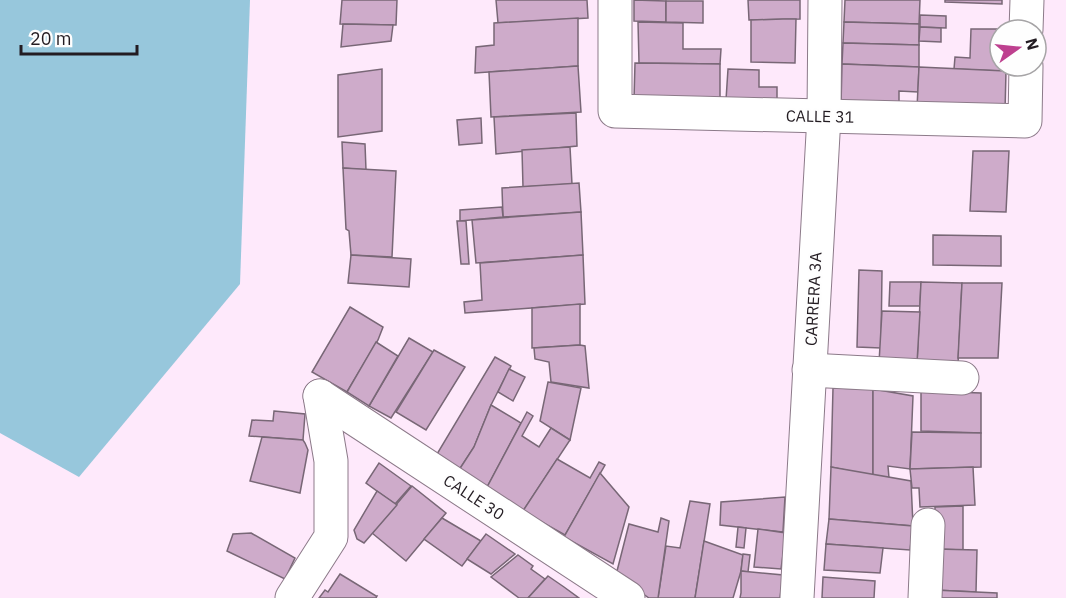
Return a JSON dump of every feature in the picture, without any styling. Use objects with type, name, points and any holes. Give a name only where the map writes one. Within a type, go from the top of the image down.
[{"type":"street","name":"CALLE 31","points":[[615,0],[615,111],[1025,121],[1026,78]]},
{"type":"street","name":"CARRERA 3A","points":[[797,598],[824,116],[825,0]]},
{"type":"street","points":[[1026,18],[1027,0]]},
{"type":"street","points":[[809,370],[962,378]]},
{"type":"street","name":"CALLE 30","points":[[291,598],[331,537],[331,461],[320,396],[628,598]]},
{"type":"street","points":[[925,598],[928,525]]},
{"type":"water","points":[[0,0],[250,0],[240,284],[79,477],[0,433]]},
{"type":"building","points":[[342,0],[397,0],[396,25],[340,24]]},
{"type":"building","points":[[496,0],[587,0],[588,18],[498,23]]},
{"type":"building","points":[[634,0],[666,1],[666,22],[634,21]]},
{"type":"building","points":[[748,0],[800,0],[800,19],[749,20]]},
{"type":"building","points":[[845,0],[920,0],[919,24],[844,22]]},
{"type":"building","points":[[945,0],[1002,0],[1002,4],[945,2]]},
{"type":"building","points":[[666,1],[703,1],[703,23],[666,22]]},
{"type":"building","points":[[920,15],[946,16],[946,28],[920,27]]},
{"type":"building","points":[[578,18],[578,66],[475,73],[476,47],[494,45],[494,23]]},
{"type":"building","points":[[796,19],[795,63],[751,62],[751,20]]},
{"type":"building","points":[[638,22],[683,23],[683,49],[721,49],[720,64],[639,63]]},
{"type":"building","points":[[844,22],[919,24],[919,45],[843,43]]},
{"type":"building","points":[[343,24],[393,25],[391,41],[341,47]]},
{"type":"building","points":[[920,27],[941,28],[941,42],[919,41]]},
{"type":"building","points":[[971,29],[988,29],[988,70],[954,69],[955,57],[970,58]]},
{"type":"building","points":[[843,43],[919,45],[919,67],[842,64]]},
{"type":"building","points":[[635,63],[720,64],[720,100],[634,100]]},
{"type":"building","points":[[842,64],[919,67],[918,92],[899,91],[899,107],[841,105]]},
{"type":"building","points":[[578,66],[581,112],[491,117],[489,72]]},
{"type":"building","points":[[919,67],[988,70],[988,78],[1006,78],[1005,111],[917,108]]},
{"type":"building","points":[[382,69],[382,131],[338,137],[338,75]]},
{"type":"building","points":[[728,69],[759,70],[759,87],[777,87],[777,101],[726,100]]},
{"type":"building","points":[[576,113],[577,146],[496,154],[494,117]]},
{"type":"building","points":[[481,118],[482,143],[459,145],[457,120]]},
{"type":"building","points":[[342,142],[365,144],[366,170],[343,168]]},
{"type":"building","points":[[570,147],[572,184],[523,187],[522,150]]},
{"type":"building","points":[[973,151],[1009,151],[1006,212],[970,211]]},
{"type":"building","points":[[343,168],[396,171],[392,257],[351,255],[349,231],[346,229]]},
{"type":"building","points":[[579,183],[581,212],[503,217],[502,188]]},
{"type":"building","points":[[502,207],[503,217],[460,221],[460,210]]},
{"type":"building","points":[[581,212],[583,255],[476,263],[472,220]]},
{"type":"building","points":[[457,221],[466,221],[469,264],[461,264]]},
{"type":"building","points":[[933,235],[1001,236],[1001,266],[933,265]]},
{"type":"building","points":[[351,255],[411,259],[409,287],[348,283]]},
{"type":"building","points":[[583,255],[585,304],[465,313],[464,302],[482,300],[480,263]]},
{"type":"building","points":[[859,270],[882,271],[881,348],[857,347]]},
{"type":"building","points":[[890,282],[921,282],[920,306],[889,306]]},
{"type":"building","points":[[921,282],[962,283],[958,364],[917,363]]},
{"type":"building","points":[[962,283],[1002,283],[998,358],[958,358]]},
{"type":"building","points":[[580,304],[580,345],[532,348],[532,308]]},
{"type":"building","points":[[350,307],[383,327],[378,340],[347,392],[312,372]]},
{"type":"building","points":[[882,311],[920,312],[917,363],[879,363]]},
{"type":"building","points":[[409,338],[433,352],[391,418],[369,406]]},
{"type":"building","points":[[376,342],[398,356],[369,406],[347,392]]},
{"type":"building","points":[[585,346],[589,388],[551,382],[549,362],[535,359],[534,348]]},
{"type":"building","points":[[434,350],[465,367],[426,430],[396,412]]},
{"type":"building","points":[[495,357],[511,366],[491,405],[474,447],[459,470],[437,454]]},
{"type":"building","points":[[509,369],[525,377],[513,401],[498,392]]},
{"type":"building","points":[[548,382],[581,388],[570,440],[540,421]]},
{"type":"building","points":[[833,388],[873,389],[873,476],[831,467]]},
{"type":"building","points":[[873,389],[913,396],[910,469],[888,466],[889,478],[873,476]]},
{"type":"building","points":[[921,391],[981,393],[981,433],[921,431]]},
{"type":"building","points":[[491,405],[521,423],[486,489],[459,470],[474,447]]},
{"type":"building","points":[[274,411],[305,414],[303,440],[249,436],[252,420],[273,421]]},
{"type":"building","points":[[527,412],[533,416],[522,436],[539,447],[551,428],[570,440],[521,514],[485,491]]},
{"type":"building","points":[[912,432],[981,433],[981,467],[910,469]]},
{"type":"building","points":[[262,437],[303,440],[308,450],[300,493],[250,481]]},
{"type":"building","points":[[557,459],[590,478],[599,462],[605,465],[565,535],[540,521],[537,525],[521,514]]},
{"type":"building","points":[[379,463],[411,486],[395,504],[366,483]]},
{"type":"building","points":[[831,467],[911,481],[913,526],[829,519]]},
{"type":"building","points":[[973,467],[975,505],[920,507],[919,488],[912,488],[910,469]]},
{"type":"building","points":[[600,473],[629,507],[613,564],[564,537]]},
{"type":"building","points":[[412,486],[446,513],[406,561],[372,533]]},
{"type":"building","points":[[377,491],[397,505],[364,543],[357,539],[354,530]]},
{"type":"building","points":[[785,497],[783,532],[720,525],[721,502]]},
{"type":"building","points":[[690,501],[710,504],[695,598],[658,598],[666,546],[680,548]]},
{"type":"building","points":[[963,506],[963,550],[935,549],[935,507]]},
{"type":"building","points":[[442,518],[481,541],[462,566],[424,539]]},
{"type":"building","points":[[661,518],[669,521],[658,598],[649,598],[616,575],[629,524],[658,532]]},
{"type":"building","points":[[829,519],[913,526],[910,550],[826,544]]},
{"type":"building","points":[[738,527],[746,528],[744,548],[736,547]]},
{"type":"building","points":[[758,529],[786,533],[781,569],[754,567]]},
{"type":"building","points":[[251,533],[295,558],[285,579],[227,551],[233,534]]},
{"type":"building","points":[[486,534],[515,554],[491,574],[467,559]]},
{"type":"building","points":[[704,541],[743,555],[733,598],[695,598]]},
{"type":"building","points":[[826,544],[883,548],[880,573],[824,570]]},
{"type":"building","points":[[935,549],[977,550],[976,592],[934,590]]},
{"type":"building","points":[[743,554],[750,555],[748,572],[741,571]]},
{"type":"building","points":[[518,555],[533,566],[531,569],[545,579],[528,598],[519,598],[491,577]]},
{"type":"building","points":[[741,571],[783,575],[780,598],[740,598]]},
{"type":"building","points":[[340,574],[377,596],[376,598],[319,598],[325,590],[328,592]]},
{"type":"building","points":[[548,576],[564,587],[579,598],[528,598]]},
{"type":"building","points":[[823,577],[875,581],[874,598],[822,598]]},
{"type":"building","points":[[934,590],[997,593],[997,598],[933,598]]}]
